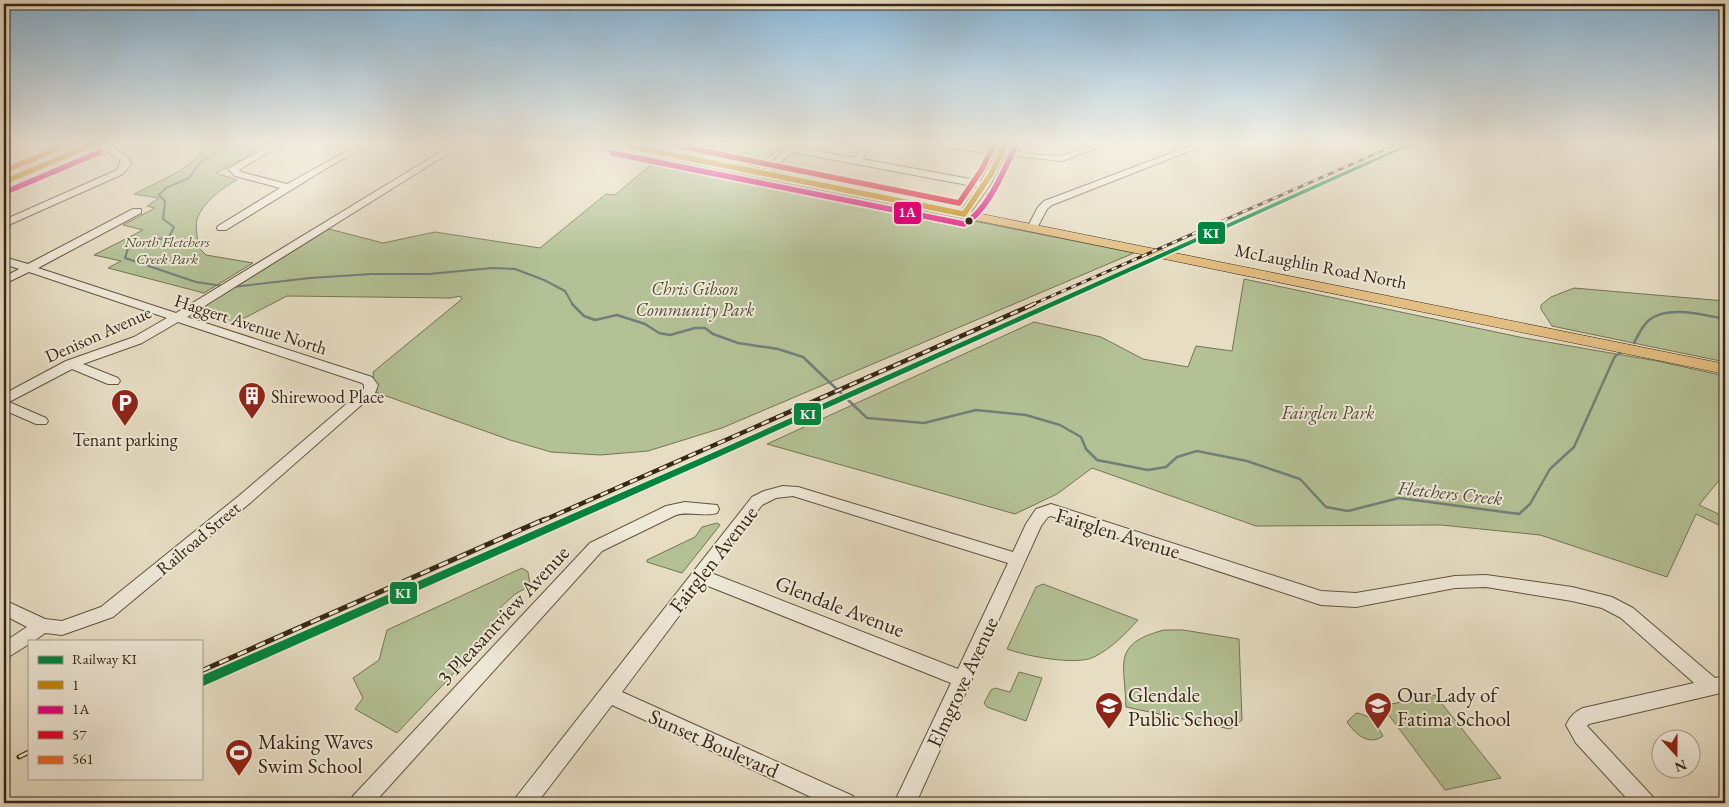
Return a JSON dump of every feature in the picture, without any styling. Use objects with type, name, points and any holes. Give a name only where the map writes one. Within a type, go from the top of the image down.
[{"type":"main road","name":"McLaughlin Road North","points":[[798,181],[1725,369]]},
{"type":"street","points":[[4,224],[101,181]]},
{"type":"street","points":[[263,181],[290,188]]},
{"type":"street","points":[[222,228],[301,181]]},
{"type":"street","name":"Denison Avenue","points":[[4,399],[71,364],[138,340],[178,318],[400,181]]},
{"type":"street","points":[[962,181],[985,185]]},
{"type":"street","points":[[964,214],[987,181]]},
{"type":"street","points":[[1032,228],[1043,207],[1048,203],[1107,181]]},
{"type":"street","points":[[4,281],[137,211]]},
{"type":"street","name":"Haggert Avenue North","points":[[4,260],[367,380],[371,385]]},
{"type":"street","points":[[71,364],[113,381]]},
{"type":"street","name":"Railroad Street","points":[[42,626],[62,628],[107,612],[245,499],[370,390],[371,385]]},
{"type":"street","points":[[4,405],[41,421]]},
{"type":"street","name":"Fairglen Avenue","points":[[524,803],[609,696],[757,501],[779,491],[793,491],[1019,560],[1034,524],[1042,513],[1052,510],[1321,598],[1356,600],[1455,582],[1486,581],[1572,594],[1606,602],[1627,612],[1719,686]]},
{"type":"street","name":"3 Pleasantview Avenue","points":[[360,803],[596,547],[672,510],[685,507],[710,509]]},
{"type":"street","name":"Elmgrove Avenue","points":[[906,803],[1019,560]]},
{"type":"street","name":"Glendale Avenue","points":[[700,576],[963,679]]},
{"type":"street","points":[[4,607],[42,626]]},
{"type":"street","points":[[4,651],[42,626]]},
{"type":"street","points":[[1645,803],[1583,737],[1576,725],[1583,717],[1719,686]]},
{"type":"street","name":"Sunset Boulevard","points":[[609,696],[846,803]]},
{"type":"green space","name":"North Fletchers Creek Park","points":[[161,181],[236,181],[219,191],[208,201],[200,213],[196,226],[198,247],[206,255],[253,263],[204,293],[108,268],[121,261],[94,255],[143,230],[123,225],[155,208],[147,206],[159,198],[134,194]]},
{"type":"green space","name":"Chris Gibson Community Park","points":[[632,181],[772,181],[1134,253],[722,428],[648,451],[600,455],[551,452],[510,440],[375,392],[373,372],[462,299],[460,296],[451,298],[287,296],[233,324],[191,314],[329,229],[383,243],[435,232],[540,248],[606,194],[615,195]]},
{"type":"green space","name":"Fairglen Park","points":[[1244,279],[1524,338],[1657,361],[1725,376],[1725,473],[1699,505],[1725,517],[1725,528],[1696,514],[1667,577],[1540,535],[1441,525],[1256,526],[1092,468],[1057,494],[1015,514],[767,444],[1034,322],[1101,337],[1143,359],[1188,367],[1196,346],[1232,351]]},
{"type":"green space","points":[[1574,288],[1725,301],[1725,362],[1552,326],[1541,309],[1541,305],[1551,297]]},
{"type":"green space","points":[[717,523],[720,525],[682,573],[647,562],[647,560],[695,537],[702,527]]},
{"type":"green space","points":[[522,568],[528,572],[530,586],[515,594],[501,607],[495,630],[397,733],[355,709],[363,698],[353,678],[379,660],[387,630]]},
{"type":"green space","points":[[1043,584],[1138,620],[1112,645],[1086,660],[1051,659],[1007,649],[1036,587]]},
{"type":"green space","points":[[1164,630],[1183,630],[1239,639],[1242,720],[1230,729],[1126,707],[1124,667],[1128,649],[1147,636]]},
{"type":"green space","points":[[1019,672],[1042,678],[1026,721],[987,707],[984,703],[991,690],[995,688],[1010,692]]},
{"type":"green space","points":[[1435,695],[1501,778],[1445,790],[1382,706]]},
{"type":"green space","points":[[1356,713],[1372,720],[1383,736],[1373,740],[1363,738],[1354,731],[1347,722]]},
{"type":"waterway","points":[[183,181],[166,188],[159,195],[165,201],[163,219],[174,227],[169,237],[129,245],[125,258],[196,282],[223,286]]},
{"type":"waterway","points":[[233,287],[310,278],[372,274],[429,274],[492,268],[515,269],[544,280],[565,291],[573,305]]},
{"type":"waterway","name":"Fletchers Creek","points":[[573,305],[584,316],[595,320],[617,315],[645,324],[659,333],[670,335],[695,328],[705,328],[713,334],[738,343],[778,349],[803,357],[867,418],[924,423],[976,410],[1026,415],[1060,425],[1081,437],[1086,449],[1097,460],[1148,470],[1166,467],[1177,457],[1197,451],[1247,461],[1300,479],[1326,507],[1348,511],[1399,498],[1519,514],[1530,504],[1550,469],[1574,447],[1615,356],[1621,353]]},
{"type":"waterway","name":"Fletchers Creek","points":[[1634,343],[1642,328],[1657,315],[1686,312],[1725,319]]},
{"type":"railway","points":[[1031,305],[1314,181]]},
{"type":"railway","points":[[542,521],[1034,304]]},
{"type":"railway","points":[[202,671],[545,519]]},
{"type":"railway","points":[[19,757],[28,752]]},
{"type":"rail line","name":"KI","points":[[202,682],[1329,181]]},
{"type":"transit line","name":"1A","points":[[8,191],[32,181]]},
{"type":"transit line","name":"1A","points":[[749,181],[964,224],[985,203],[998,181]]},
{"type":"transit line","name":"1","points":[[800,181],[964,214],[987,181]]},
{"type":"transit line","name":"57","points":[[849,181],[959,203],[974,181]]},
{"type":"place","name":"Shirewood Place","points":[[252,420]]},
{"type":"place","name":"Tenant parking","points":[[125,427]]},
{"type":"place","name":"Glendale Public School","points":[[1109,730]]},
{"type":"place","name":"Our Lady of Fatima School","points":[[1378,730]]},
{"type":"place","name":"Making Waves Swim School","points":[[239,777]]}]
